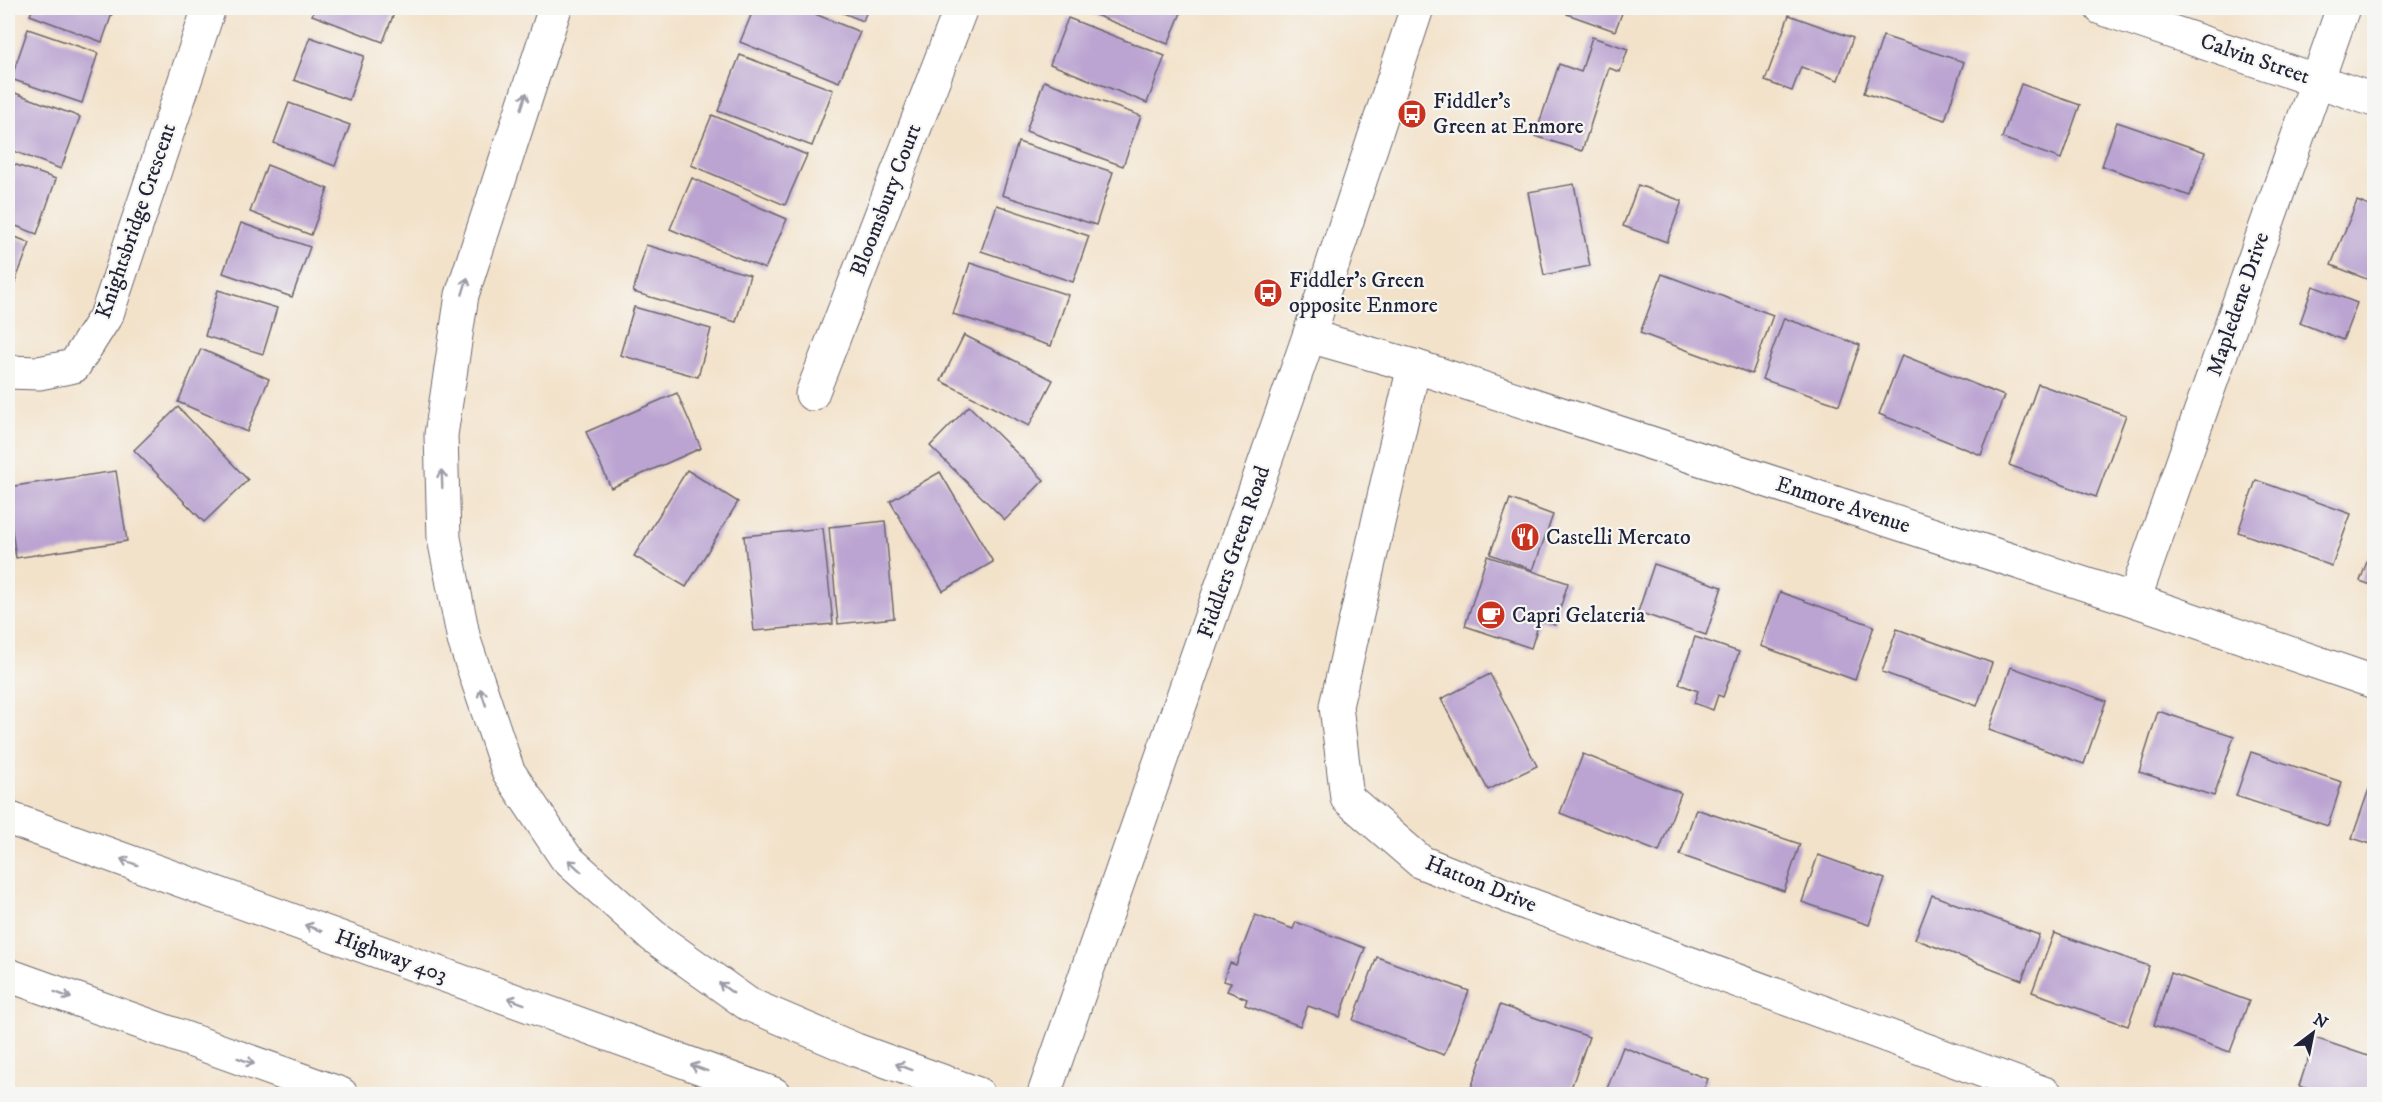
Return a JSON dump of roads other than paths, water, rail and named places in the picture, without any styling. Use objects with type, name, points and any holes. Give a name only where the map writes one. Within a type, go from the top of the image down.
[{"type":"main road","name":"Knightsbridge Crescent","points":[[8,372],[39,374],[74,366],[107,314],[209,8]]},
{"type":"main road","points":[[555,8],[462,295],[441,435],[444,538],[464,640],[508,771],[566,858],[654,936],[748,1004],[856,1050],[978,1095]]},
{"type":"main road","name":"Bloomsbury Court","points":[[813,394],[961,8]]},
{"type":"main road","name":"Fiddlers Green Road","points":[[1049,1081],[1309,336],[1416,8]]},
{"type":"main road","name":"Calvin Street","points":[[2101,8],[2374,100]]},
{"type":"main road","name":"Mapledene Drive","points":[[2134,600],[2343,8]]},
{"type":"main road","name":"Enmore Avenue","points":[[1309,336],[1414,366],[2134,600],[2374,682]]},
{"type":"main road","name":"Hatton Drive","points":[[1414,366],[1336,706],[1347,798],[1421,862],[1520,901],[2046,1095]]},
{"type":"main road","name":"Highway 403","points":[[8,818],[774,1095]]},
{"type":"main road","points":[[8,975],[341,1095]]},
{"type":"place","name":"Fiddler's Green at Enmore","points":[[1412,114]]},
{"type":"place","name":"Fiddler's Green opposite Enmore","points":[[1268,293]]},
{"type":"place","name":"Castelli Mercato","points":[[1525,537]]},
{"type":"place","name":"Capri Gelateria","points":[[1491,615]]}]
